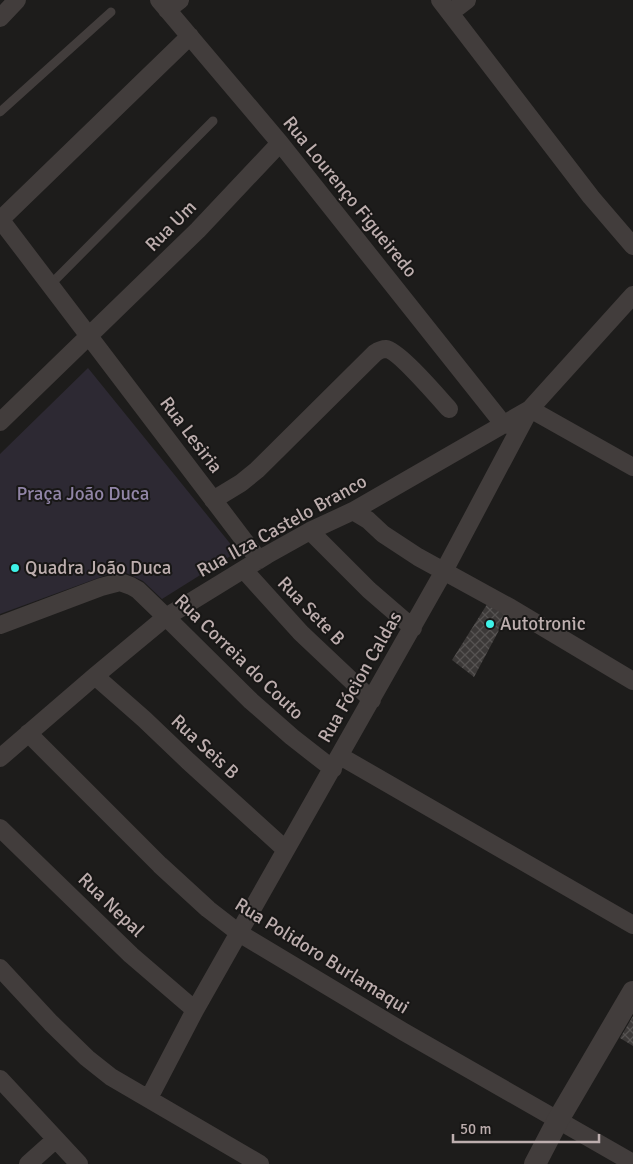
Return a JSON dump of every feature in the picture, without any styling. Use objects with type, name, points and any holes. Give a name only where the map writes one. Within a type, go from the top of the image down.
[{"type":"street","points":[[0,18],[17,0]]},
{"type":"street","points":[[467,0],[445,6],[591,197],[633,246]]},
{"type":"street","name":"Rua Lourenço Figueiredo","points":[[169,3],[190,36],[280,143],[504,425]]},
{"type":"street","points":[[0,219],[190,36]]},
{"type":"street","name":"Rua Um","points":[[0,422],[198,230],[280,143]]},
{"type":"street","name":"Rua Lesiria","points":[[0,219],[259,560]]},
{"type":"street","name":"Rua Fócion Caldas","points":[[149,1098],[195,1010],[444,571],[530,410],[633,295]]},
{"type":"street","points":[[213,500],[241,483],[257,470],[380,350],[389,350],[404,362],[449,408]]},
{"type":"street","points":[[530,410],[633,467]]},
{"type":"street","name":"Rua Ilza Castelo Branco","points":[[0,758],[166,616],[310,531],[353,511],[530,410]]},
{"type":"street","points":[[353,511],[418,557],[511,608],[633,681]]},
{"type":"street","points":[[310,531],[412,628]]},
{"type":"street","name":"Rua Sete B","points":[[244,570],[302,633],[372,700]]},
{"type":"street","name":"Rua Correia do Couto","points":[[0,625],[101,587],[120,582],[131,586],[138,590],[166,616],[251,702],[292,737],[633,925]]},
{"type":"street","name":"Rua Seis B","points":[[95,676],[286,850]]},
{"type":"street","name":"Rua Polidoro Burlamaqui","points":[[28,733],[182,886],[239,933],[404,1032],[633,1163]]},
{"type":"street","name":"Rua Nepal","points":[[0,828],[132,955],[195,1010]]},
{"type":"street","points":[[0,968],[51,1024],[87,1058],[111,1077],[260,1164]]},
{"type":"street","points":[[535,1164],[558,1120],[633,992]]},
{"type":"street","points":[[0,1079],[79,1164]]},
{"type":"street","points":[[28,1164],[56,1139]]},
{"type":"lane","points":[[0,112],[111,12]]},
{"type":"lane","points":[[50,285],[213,121]]},
{"type":"green space","name":"Praça João Duca","points":[[88,368],[237,552],[162,599],[143,581],[120,570],[0,614],[0,454]]},
{"type":"building","points":[[491,598],[511,608],[474,677],[452,660]]},
{"type":"building","points":[[633,1016],[633,1046],[620,1038]]},
{"type":"place","name":"Quadra João Duca","points":[[15,568]]},
{"type":"place","name":"Autotronic","points":[[490,624]]}]
